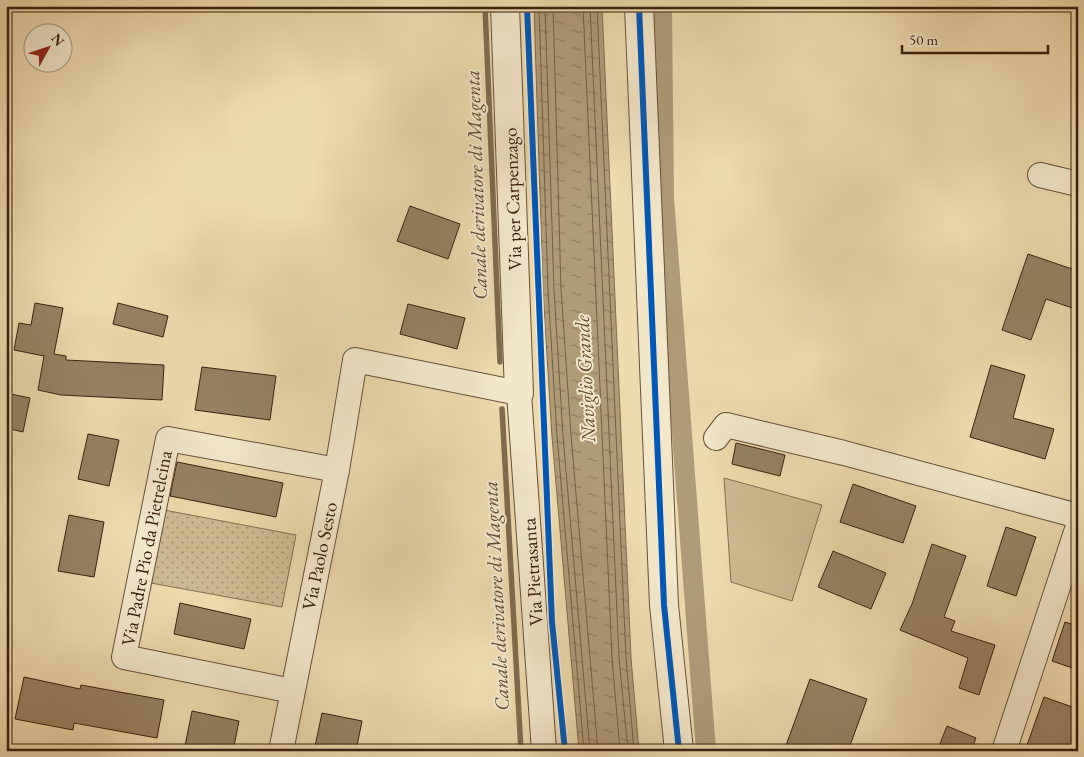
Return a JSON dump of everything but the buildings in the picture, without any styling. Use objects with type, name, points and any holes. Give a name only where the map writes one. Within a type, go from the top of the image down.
[{"type":"street","name":"Via per Carpenzago","points":[[505,6],[519,393]]},
{"type":"street","points":[[639,6],[664,605],[679,751]]},
{"type":"street","points":[[1040,175],[1078,184]]},
{"type":"street","name":"Via Paolo Sesto","points":[[280,751],[337,470],[355,360],[519,393]]},
{"type":"street","name":"Via Pietrasanta","points":[[519,393],[544,751]]},
{"type":"street","points":[[716,438],[726,425],[844,453],[1078,516]]},
{"type":"street","name":"Via Padre Pio da Pietrelcina","points":[[292,691],[124,657],[166,448],[168,439],[337,470]]},
{"type":"street","points":[[1004,751],[1078,526]]},
{"type":"shaded area","points":[[724,478],[822,505],[792,601],[731,582]]},
{"type":"shaded area","points":[[164,510],[296,535],[282,607],[151,583]]},
{"type":"water","name":"Naviglio Grande","points":[[534,6],[602,6],[631,658],[639,751],[579,751],[552,437],[543,290]]},
{"type":"waterway","name":"Canale derivatore di Magenta","points":[[485,6],[500,362]]},
{"type":"waterway","points":[[662,6],[664,197],[706,751]]},
{"type":"waterway","name":"Canale derivatore di Magenta","points":[[502,409],[521,751]]},
{"type":"cycle path","points":[[527,6],[552,622],[565,751]]},
{"type":"cycle path","points":[[639,6],[664,605],[679,751]]}]
